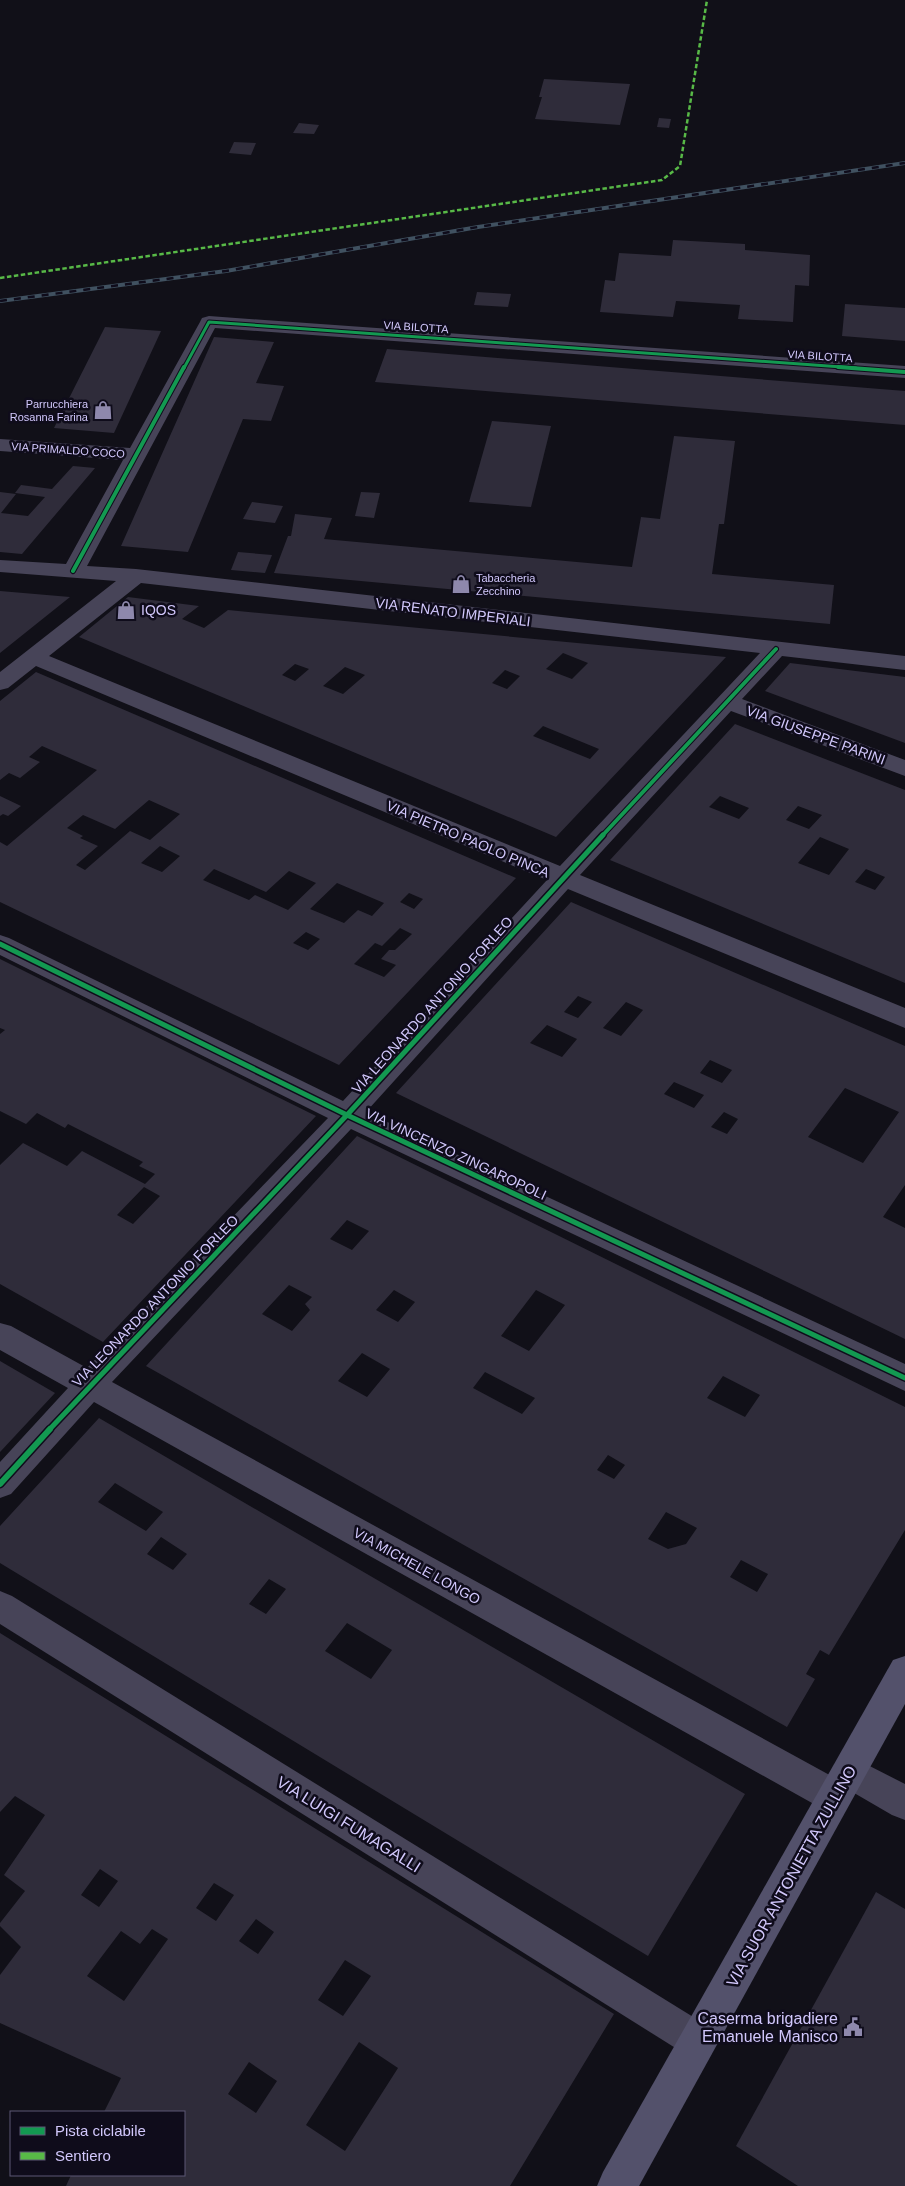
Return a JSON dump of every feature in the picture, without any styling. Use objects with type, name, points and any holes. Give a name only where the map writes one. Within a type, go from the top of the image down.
[{"type":"main road","name":"VIA SUOR ANTONIETTA ZULLINO","points":[[617,2186],[905,1671]]},
{"type":"street","name":"VIA BILOTTA","points":[[73,571],[209,322],[905,372]]},
{"type":"street","name":"VIA PRIMALDO COCO","points":[[0,445],[136,455]]},
{"type":"street","name":"VIA RENATO IMPERIALI","points":[[0,566],[136,576],[776,650],[905,663]]},
{"type":"street","points":[[0,683],[136,576]]},
{"type":"street","name":"VIA LEONARDO ANTONIO FORLEO","points":[[0,1484],[90,1385],[347,1115],[562,879],[776,650]]},
{"type":"street","name":"VIA PIETRO PAOLO PINCA","points":[[33,658],[562,879],[905,1019]]},
{"type":"street","name":"VIA GIUSEPPE PARINI","points":[[728,702],[905,768]]},
{"type":"street","name":"VIA VINCENZO ZINGAROPOLI","points":[[0,944],[347,1115],[905,1378]]},
{"type":"street","name":"VIA MICHELE LONGO","points":[[0,1335],[90,1385],[842,1784],[905,1803]]},
{"type":"street","name":"VIA LUIGI FUMAGALLI","points":[[0,1606],[698,2041]]},
{"type":"building","points":[[544,79],[630,84],[620,125],[535,119],[542,97],[539,97]]},
{"type":"building","points":[[659,118],[671,119],[669,128],[657,127]]},
{"type":"building","points":[[299,123],[319,125],[314,134],[293,133]]},
{"type":"building","points":[[234,142],[256,143],[251,155],[229,153]]},
{"type":"building","points":[[673,240],[745,244],[745,250],[810,255],[809,286],[795,285],[793,322],[738,319],[740,305],[676,301],[673,317],[600,312],[605,280],[615,281],[619,253],[671,256]]},
{"type":"building","points":[[477,292],[511,294],[508,307],[474,305]]},
{"type":"building","points":[[845,304],[905,308],[905,341],[842,336]]},
{"type":"building","points":[[105,327],[161,331],[114,433],[54,428]]},
{"type":"building","points":[[214,337],[274,342],[256,383],[284,386],[271,421],[243,419],[188,552],[121,546]]},
{"type":"building","points":[[387,349],[905,391],[905,425],[375,382]]},
{"type":"building","points":[[492,421],[551,426],[531,507],[469,502]]},
{"type":"building","points":[[674,436],[735,441],[724,524],[719,524],[712,574],[834,585],[830,624],[274,573],[288,536],[291,536],[295,514],[332,518],[324,539],[632,567],[641,517],[660,519]]},
{"type":"building","points":[[73,466],[95,468],[22,554],[0,552],[0,492],[16,494],[1,513],[28,516],[45,497],[15,493],[21,485],[52,489]]},
{"type":"building","points":[[361,492],[380,493],[374,518],[355,516]]},
{"type":"building","points":[[252,502],[283,506],[275,523],[243,519]]},
{"type":"building","points":[[238,552],[272,555],[265,573],[231,570]]},
{"type":"building","points":[[0,591],[70,597],[0,653]]},
{"type":"building","points":[[128,597],[199,606],[182,619],[204,628],[228,610],[726,657],[556,837],[79,637]],"holes":[[[563,653],[588,663],[572,679],[546,669]],[[295,664],[309,669],[295,681],[282,675]],[[345,667],[365,675],[343,694],[323,686]],[[505,670],[520,676],[507,689],[492,683]],[[543,726],[599,749],[590,759],[533,736]]]},
{"type":"building","points":[[790,663],[905,677],[905,743],[765,691]]},
{"type":"building","points":[[36,672],[516,878],[339,1065],[0,902],[0,842],[7,846],[97,770],[42,746],[29,757],[40,762],[20,778],[9,773],[0,780],[0,701]],"holes":[[[149,800],[180,814],[150,840],[130,831],[85,870],[76,865],[98,846],[80,838],[83,836],[67,828],[83,815],[115,829]],[[160,846],[180,856],[162,872],[141,863]],[[214,869],[266,892],[289,871],[316,883],[288,910],[255,895],[249,900],[203,880]],[[337,883],[384,903],[372,916],[358,910],[344,923],[310,909]],[[409,893],[423,899],[414,909],[400,902]],[[400,928],[412,934],[395,950],[389,950],[381,959],[396,965],[384,977],[354,964],[375,943],[382,946]],[[306,932],[320,939],[308,950],[293,943]]]},
{"type":"building","points":[[735,724],[905,790],[905,983],[610,860]],"holes":[[[720,796],[749,808],[739,819],[709,807]],[[798,806],[822,815],[809,829],[786,820]],[[820,837],[849,849],[829,875],[798,863]],[[866,869],[885,877],[875,890],[855,882]]]},
{"type":"building","points":[[0,796],[21,806],[8,816],[3,814],[0,816]]},
{"type":"building","points":[[571,902],[905,1046],[905,1185],[883,1217],[905,1228],[905,1339],[396,1093]],"holes":[[[578,996],[592,1002],[578,1018],[564,1012]],[[626,1002],[643,1010],[621,1036],[603,1028]],[[547,1025],[577,1039],[562,1057],[530,1043]],[[710,1060],[732,1070],[722,1083],[700,1073]],[[674,1082],[704,1095],[694,1108],[664,1094]],[[845,1088],[899,1112],[863,1163],[808,1137]],[[724,1112],[738,1119],[727,1134],[711,1127]]]},
{"type":"building","points":[[0,959],[316,1116],[103,1342],[0,1284],[0,1165],[23,1143],[67,1166],[82,1151],[145,1184],[155,1174],[139,1166],[143,1162],[68,1124],[65,1128],[37,1113],[26,1124],[0,1111],[0,1034],[5,1030],[0,1028]],"holes":[[[144,1187],[160,1196],[133,1224],[117,1215]]]},
{"type":"building","points":[[357,1136],[905,1407],[905,1530],[829,1655],[820,1650],[806,1674],[815,1679],[787,1727],[146,1366]],"holes":[[[347,1220],[369,1231],[352,1250],[330,1239]],[[289,1285],[312,1297],[305,1304],[310,1310],[292,1331],[262,1314]],[[394,1290],[415,1302],[398,1322],[376,1310]],[[536,1290],[565,1305],[529,1351],[501,1336]],[[362,1353],[390,1369],[367,1397],[338,1381]],[[485,1372],[535,1398],[522,1414],[473,1388]],[[723,1376],[760,1395],[745,1417],[707,1398]],[[608,1455],[625,1465],[614,1479],[597,1470]],[[666,1512],[697,1528],[686,1544],[668,1549],[648,1539]],[[741,1560],[768,1574],[757,1592],[730,1577]]]},
{"type":"building","points":[[0,1361],[55,1393],[0,1452]]},
{"type":"building","points":[[99,1418],[745,1794],[648,1956],[0,1563],[0,1526]],"holes":[[[115,1483],[163,1512],[146,1531],[98,1502]],[[161,1537],[187,1554],[173,1570],[147,1554]],[[269,1579],[286,1589],[266,1614],[249,1604]],[[347,1623],[392,1650],[371,1679],[325,1651]]]},
{"type":"building","points":[[0,1633],[614,2014],[510,2186],[66,2186],[71,2176],[185,2176],[185,2111],[104,2111],[121,2078],[0,2023],[0,1975],[21,1947],[0,1926],[0,1923],[25,1891],[4,1875],[45,1815],[15,1796],[0,1812]],"holes":[[[100,1869],[118,1881],[99,1907],[81,1895]],[[214,1883],[234,1895],[216,1921],[196,1908]],[[256,1919],[274,1932],[258,1954],[239,1941]],[[152,1929],[168,1939],[124,2001],[87,1976],[121,1931],[140,1944]],[[345,1960],[371,1976],[343,2016],[318,2000]],[[359,2042],[398,2068],[345,2151],[306,2125]],[[249,2062],[277,2081],[256,2113],[228,2094]]]},
{"type":"building","name":"Caserma brigadiere Emanuele Manisco","points":[[876,1892],[905,1909],[905,2186],[798,2186],[736,2146]]},
{"type":"railway","points":[[0,301],[226,271],[478,227],[905,163]]},
{"type":"marked path","points":[[0,278],[662,180],[680,166],[707,0]]},
{"type":"cycle path","points":[[73,571],[209,322],[905,372]]},
{"type":"cycle path","points":[[0,1484],[90,1385],[347,1115],[562,879],[776,649]]},
{"type":"cycle path","points":[[0,944],[347,1115],[905,1378]]},
{"type":"place","name":"Parrucchiera Rosanna Farina","points":[[103,410]]},
{"type":"place","name":"Tabaccheria Zecchino","points":[[461,584]]},
{"type":"place","name":"IQOS","points":[[126,610]]},
{"type":"place","name":"Caserma brigadiere Emanuele Manisco","points":[[853,2027]]}]
